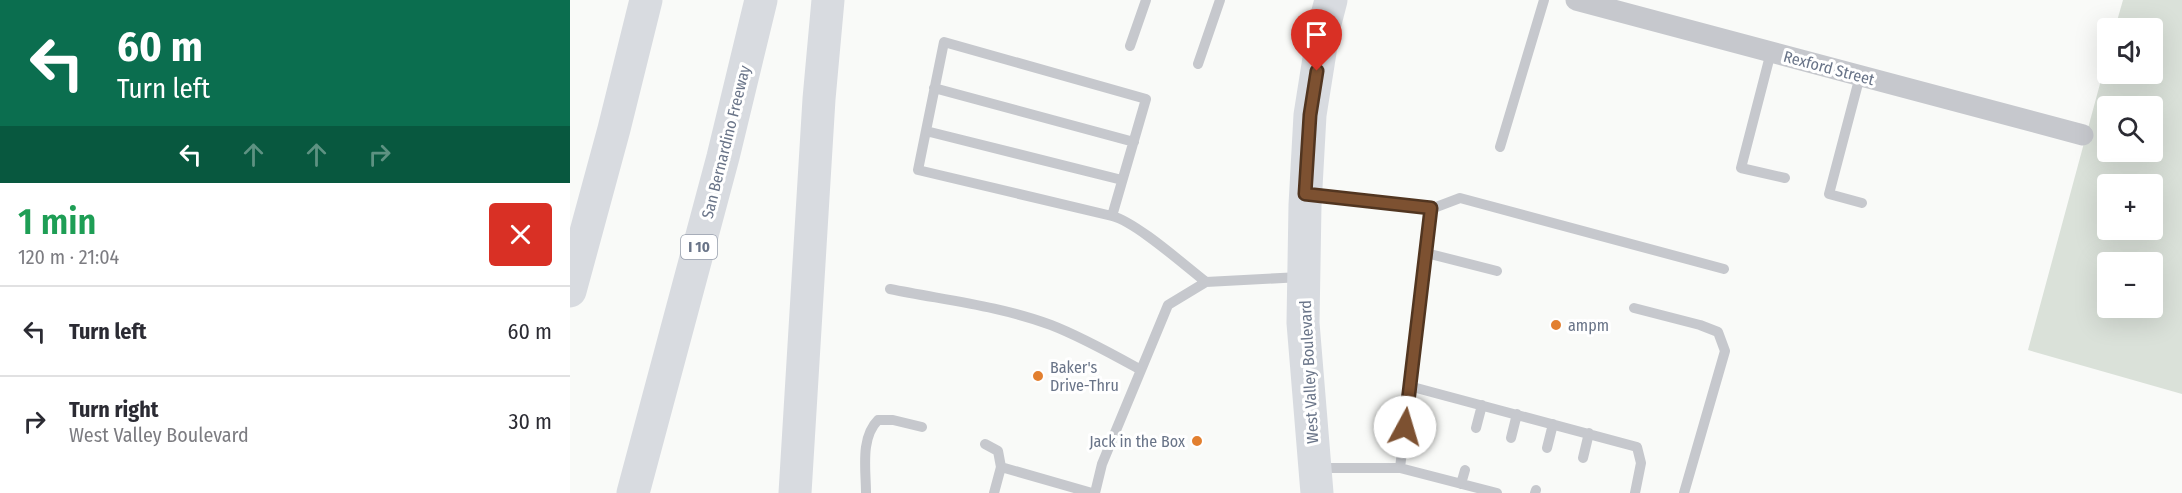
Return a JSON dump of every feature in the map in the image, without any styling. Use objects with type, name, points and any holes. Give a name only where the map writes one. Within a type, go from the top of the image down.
[{"type":"main road","points":[[570,291],[646,0]]},
{"type":"main road","name":"San Bernardino Freeway","points":[[633,493],[723,157],[761,0]]},
{"type":"main road","points":[[795,493],[817,122],[828,0]]},
{"type":"main road","name":"West Valley Boulevard","points":[[1316,480],[1303,323],[1305,194],[1310,115],[1330,0]]},
{"type":"street","name":"Rexford Street","points":[[1575,0],[2083,135]]},
{"type":"lane","points":[[1130,46],[1146,0]]},
{"type":"lane","points":[[1198,64],[1220,0]]},
{"type":"lane","points":[[1500,147],[1544,0]]},
{"type":"lane","points":[[1112,216],[1146,99],[944,42],[918,170],[1112,216],[1132,225],[1206,282]]},
{"type":"lane","points":[[1771,52],[1741,168],[1785,178]]},
{"type":"lane","points":[[1860,76],[1829,194],[1862,203]]},
{"type":"lane","points":[[934,88],[1134,142]]},
{"type":"lane","points":[[926,131],[1122,180]]},
{"type":"lane","points":[[1305,194],[1431,208],[1460,198],[1724,269]]},
{"type":"lane","points":[[1400,468],[1431,208]]},
{"type":"lane","points":[[1426,253],[1497,271]]},
{"type":"lane","points":[[1001,467],[1093,493],[1102,464],[1168,305],[1206,282],[1304,277]]},
{"type":"lane","points":[[890,290],[990,308],[1050,325],[1091,343],[1141,370]]},
{"type":"lane","points":[[1634,308],[1718,332],[1725,351],[1684,493]]},
{"type":"lane","points":[[1409,386],[1637,447],[1641,463],[1635,493]]},
{"type":"lane","points":[[1476,428],[1482,405]]},
{"type":"lane","points":[[1511,438],[1517,414]]},
{"type":"lane","points":[[866,493],[865,459],[873,425],[878,420],[893,420],[922,427]]},
{"type":"lane","points":[[1547,448],[1553,424]]},
{"type":"lane","points":[[1583,458],[1589,434]]},
{"type":"lane","points":[[985,444],[998,451],[1001,467],[994,493]]},
{"type":"lane","points":[[1316,480],[1400,468],[1496,493],[1499,480]]},
{"type":"lane","points":[[1461,484],[1465,470]]},
{"type":"shaded area","points":[[2123,0],[2182,0],[2182,394],[2028,350],[2100,84],[2163,84],[2163,18],[2118,18]]},
{"type":"place","name":"ampm","points":[[1556,325]]},
{"type":"place","name":"Baker's Drive-Thru","points":[[1038,376]]},
{"type":"place","name":"Jack in the Box","points":[[1197,441]]},
{"type":"route","points":[[1317,71],[1310,115],[1305,194],[1431,208],[1405,427]]}]
